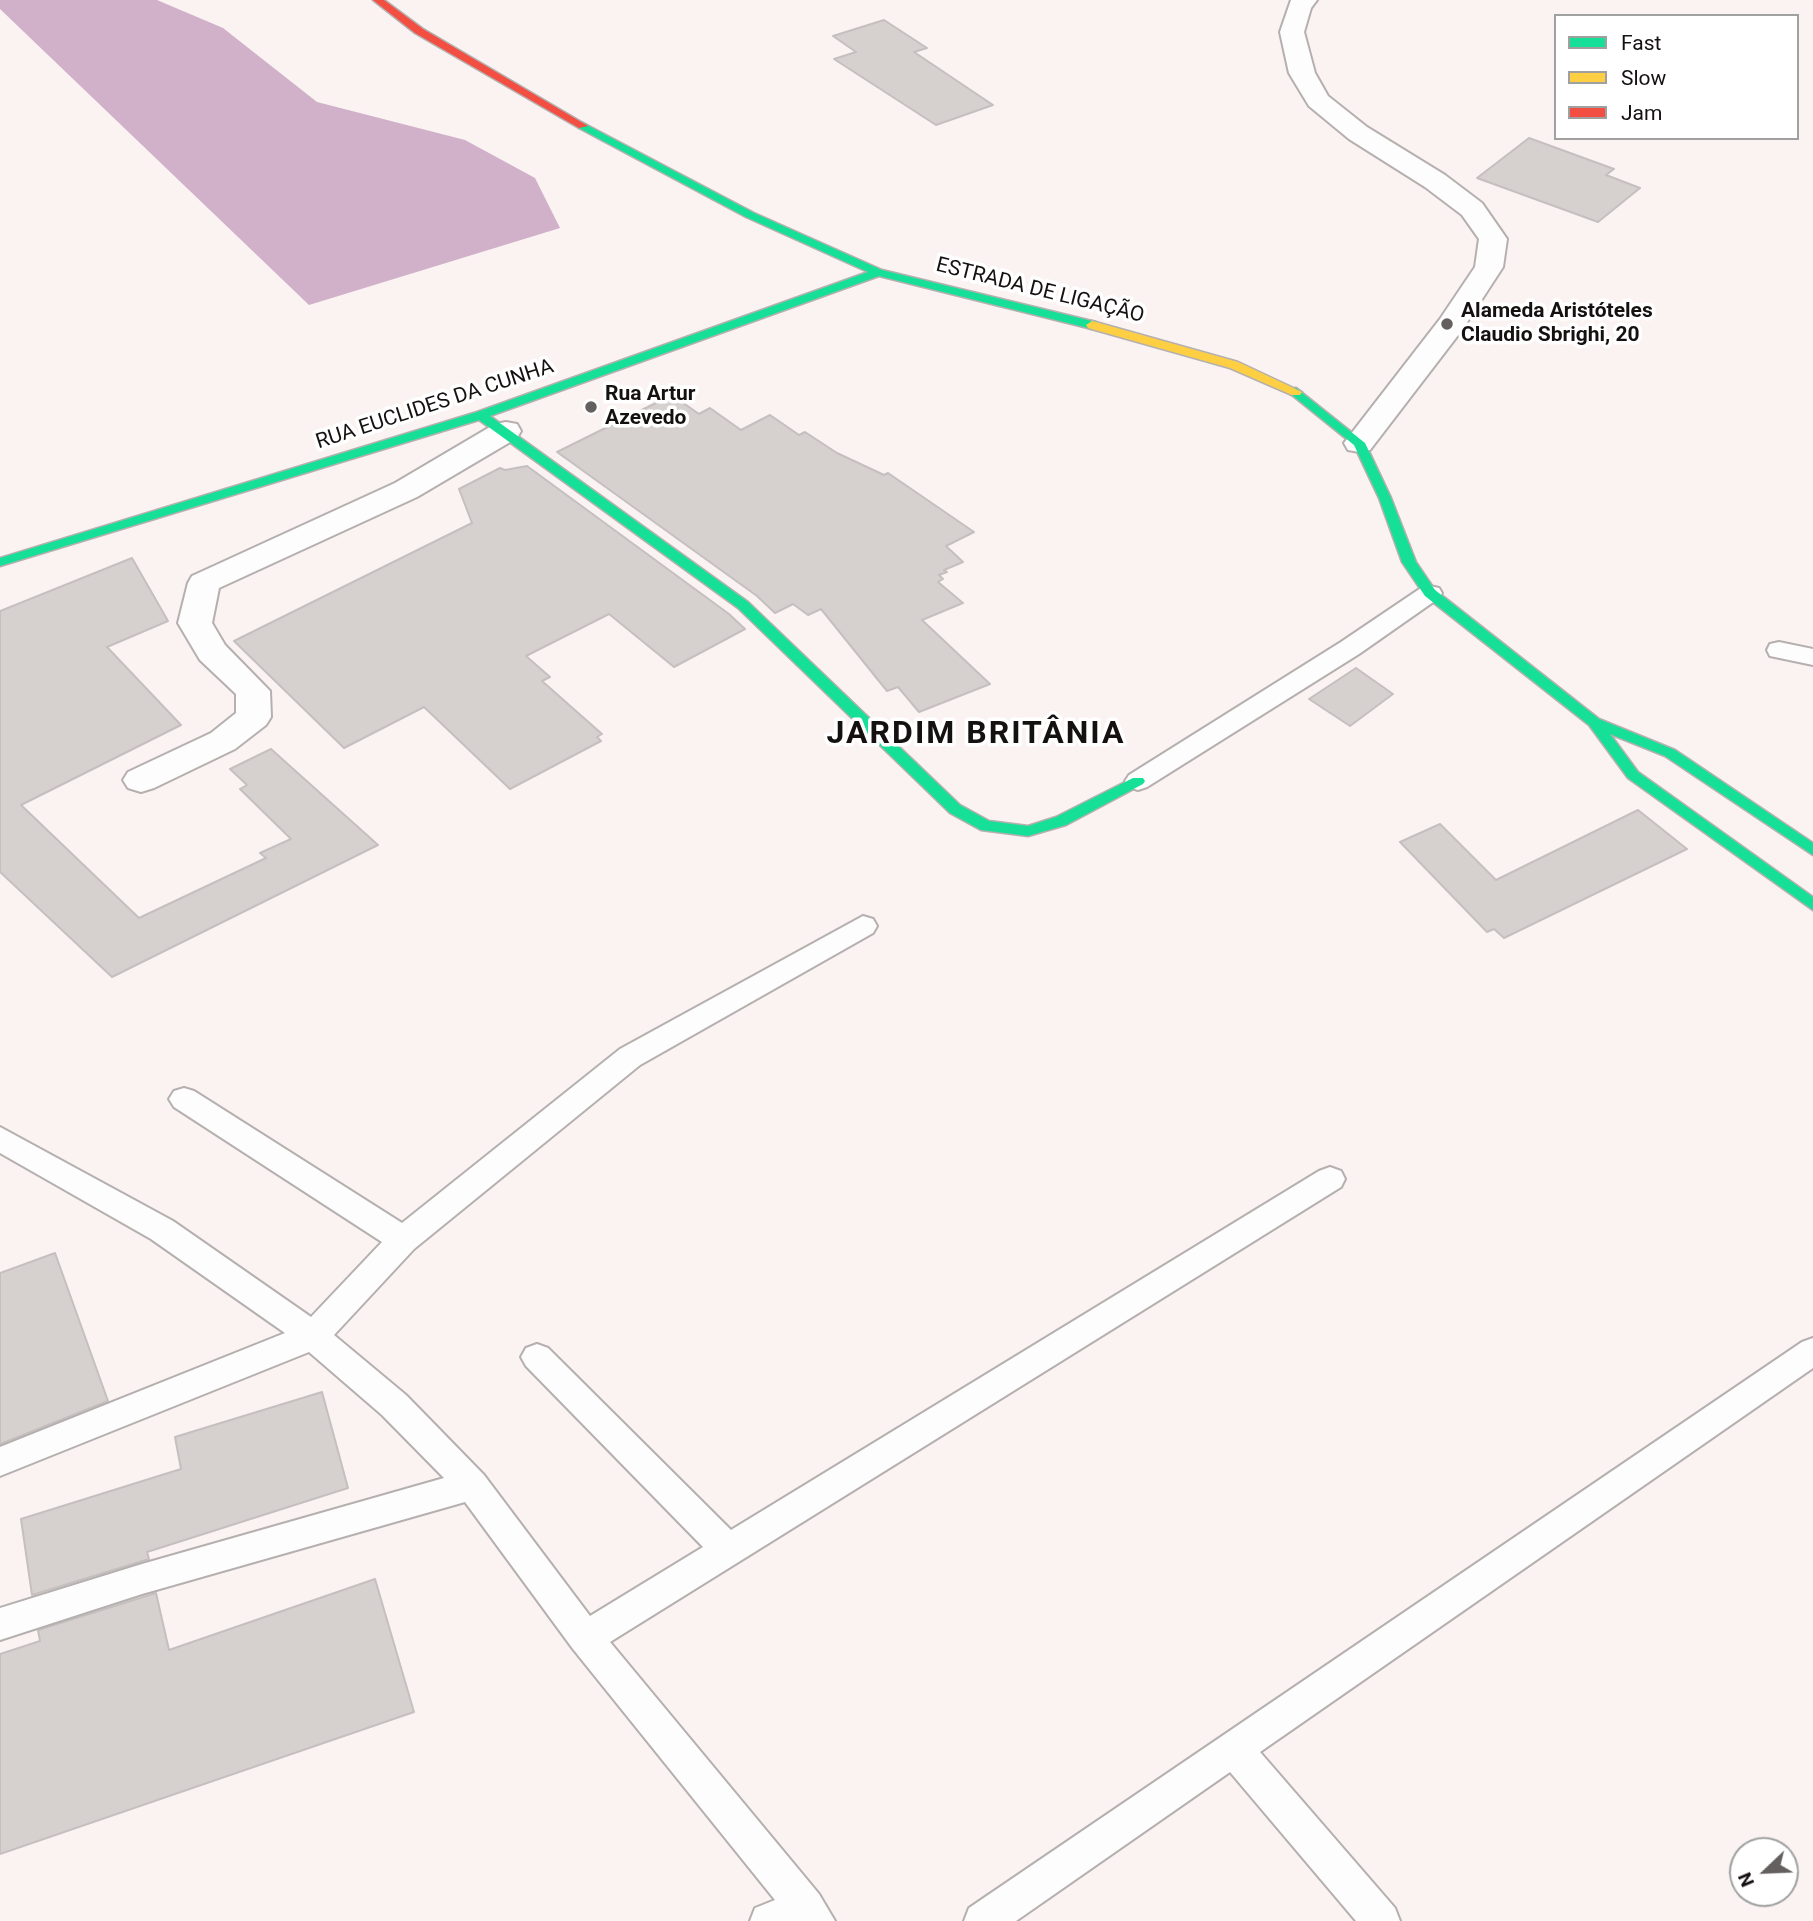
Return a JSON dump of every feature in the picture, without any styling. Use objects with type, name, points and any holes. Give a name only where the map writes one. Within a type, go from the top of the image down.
[{"type":"main road","name":"ESTRADA DE LIGAÇÃO","points":[[378,0],[419,31],[485,71],[665,171],[750,215],[878,272],[1114,330],[1234,365],[1290,388],[1324,412],[1359,443],[1385,498],[1409,562],[1430,593],[1594,722],[1633,775],[1813,905]]},
{"type":"main road","name":"RUA EUCLIDES DA CUNHA","points":[[0,562],[494,423],[878,272]]},
{"type":"main road","points":[[494,423],[743,605],[955,809],[986,826],[1028,831],[1061,821],[1138,781]]},
{"type":"main road","name":"ESTRADA DE LIGAÇÃO","points":[[1594,722],[1670,753],[1813,850]]},
{"type":"street","points":[[1305,0],[1299,6],[1292,32],[1301,73],[1318,101],[1358,133],[1435,181],[1472,209],[1493,239],[1489,267],[1452,324],[1359,443]]},
{"type":"street","points":[[141,780],[223,741],[254,717],[253,691],[212,652],[195,623],[204,583],[406,491],[494,423]]},
{"type":"lane","points":[[1138,781],[1231,720],[1350,648],[1430,593]]},
{"type":"lane","points":[[1779,650],[1813,657]]},
{"type":"lane","points":[[0,1462],[313,1336],[403,1240],[631,1058],[863,926]]},
{"type":"lane","points":[[184,1099],[403,1240]]},
{"type":"lane","points":[[0,1139],[162,1230],[313,1336],[394,1405],[472,1485],[586,1638],[811,1914],[769,1921]]},
{"type":"lane","points":[[586,1638],[1330,1179]]},
{"type":"lane","points":[[983,1921],[1813,1351]]},
{"type":"lane","points":[[537,1357],[729,1550]]},
{"type":"lane","points":[[0,1624],[142,1579],[472,1485]]},
{"type":"lane","points":[[1234,1749],[1381,1921]]},
{"type":"shaded area","points":[[0,0],[157,0],[223,28],[317,102],[465,140],[535,178],[560,228],[309,305],[0,9]]},
{"type":"building","points":[[884,20],[927,48],[914,52],[993,105],[936,125],[834,59],[856,52],[833,36]]},
{"type":"building","points":[[1529,138],[1614,169],[1606,175],[1640,188],[1598,222],[1477,178]]},
{"type":"building","points":[[672,395],[699,414],[710,408],[741,430],[770,415],[799,435],[805,432],[837,453],[884,475],[888,473],[974,532],[946,546],[963,562],[939,575],[943,579],[938,582],[963,603],[922,620],[990,684],[919,712],[898,687],[887,691],[821,609],[808,615],[793,604],[775,613],[757,596],[557,452]]},
{"type":"building","points":[[527,466],[729,614],[745,629],[674,667],[609,614],[526,656],[550,677],[542,681],[602,734],[597,737],[601,741],[510,789],[424,707],[344,748],[234,641],[472,523],[459,489],[500,468],[505,470]]},
{"type":"building","points":[[132,558],[168,621],[107,647],[181,725],[21,805],[139,918],[266,858],[260,853],[291,839],[240,789],[247,785],[230,769],[271,749],[378,845],[112,977],[0,872],[0,611]]},
{"type":"building","points":[[1356,668],[1393,694],[1350,726],[1309,699]]},
{"type":"building","points":[[1638,810],[1687,849],[1504,938],[1494,929],[1487,932],[1400,842],[1440,824],[1496,880]]},
{"type":"building","points":[[55,1253],[108,1401],[0,1444],[0,1273]]},
{"type":"building","points":[[322,1392],[348,1488],[147,1552],[149,1559],[32,1595],[21,1519],[181,1469],[175,1437]]},
{"type":"building","points":[[375,1579],[414,1712],[0,1854],[0,1654],[40,1641],[38,1630],[156,1593],[169,1650]]},
{"type":"traffic: fast","points":[[583,126],[750,215],[878,272],[1092,325]]},
{"type":"traffic: fast","points":[[0,562],[481,415],[878,272]]},
{"type":"traffic: fast","points":[[1296,392],[1359,443],[1385,498],[1409,562],[1430,593],[1594,722],[1633,775],[1813,905]]},
{"type":"traffic: fast","points":[[481,415],[743,605],[955,809],[986,826],[1028,831],[1061,821],[1138,781]]},
{"type":"traffic: fast","points":[[1594,722],[1670,753],[1813,850]]},
{"type":"traffic: slow","points":[[1092,325],[1234,365],[1296,392]]},
{"type":"traffic: jam","points":[[378,0],[419,31],[583,126]]},
{"type":"place","name":"Alameda Aristóteles Claudio Sbrighi, 20","points":[[1447,324]]},
{"type":"place","name":"Rua Artur Azevedo","points":[[591,407]]},
{"type":"district","name":"JARDIM BRITÂNIA","points":[[976,735]]}]
